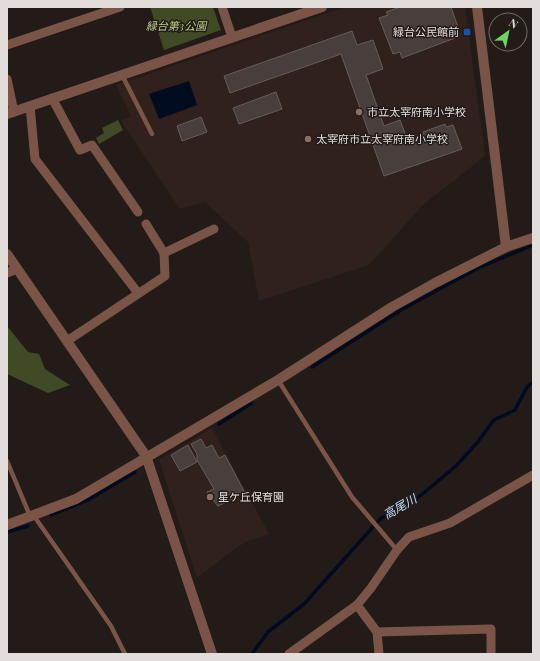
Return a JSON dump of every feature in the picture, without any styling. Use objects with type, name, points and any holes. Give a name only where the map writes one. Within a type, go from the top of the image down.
[{"type":"street","points":[[7,45],[120,7]]},
{"type":"street","points":[[222,7],[232,37]]},
{"type":"street","points":[[7,79],[11,113],[322,7]]},
{"type":"street","points":[[477,7],[506,247]]},
{"type":"street","points":[[52,98],[80,150],[92,145],[138,212]]},
{"type":"street","points":[[30,106],[35,159],[138,293]]},
{"type":"street","points":[[67,341],[165,276],[164,253],[146,224]]},
{"type":"street","points":[[164,253],[214,229]]},
{"type":"street","points":[[7,525],[76,499],[146,456],[278,380],[392,307],[435,283],[506,247],[533,238]]},
{"type":"street","points":[[7,254],[12,271],[67,341],[146,456],[212,654]]},
{"type":"street","points":[[289,654],[357,605],[371,588],[397,550],[409,537],[450,523],[533,475]]},
{"type":"street","points":[[357,605],[377,632],[379,654]]},
{"type":"street","points":[[377,632],[491,629],[491,654]]},
{"type":"lane","points":[[122,74],[152,134]]},
{"type":"lane","points":[[278,380],[352,496],[397,550]]},
{"type":"lane","points":[[7,461],[32,516],[111,626],[125,654]]},
{"type":"shaded area","name":"太宰府市立太宰府南小学校","points":[[345,7],[465,7],[485,156],[424,204],[369,265],[259,301],[248,242],[205,202],[180,209],[121,121],[131,116],[116,85]]},
{"type":"shaded area","name":"星ケ丘保育園","points":[[212,428],[269,534],[248,541],[236,548],[197,578],[159,460]]},
{"type":"green space","name":"緑台第3公園","points":[[150,7],[213,7],[221,30],[164,50]]},
{"type":"green space","points":[[118,120],[123,130],[99,144],[96,138],[104,133],[102,128]]},
{"type":"green space","points":[[7,326],[28,352],[39,354],[45,369],[70,385],[48,393],[7,374]]},
{"type":"water","points":[[189,81],[197,105],[159,119],[149,94]]},
{"type":"building","points":[[400,7],[451,7],[459,30],[453,32],[455,38],[402,58],[400,52],[393,54],[379,18],[388,15],[386,12]]},
{"type":"building","points":[[352,31],[357,45],[373,40],[383,69],[366,75],[384,126],[400,120],[408,141],[424,135],[423,132],[445,124],[446,127],[453,125],[462,149],[384,176],[341,54],[230,93],[224,76]]},
{"type":"building","points":[[276,92],[282,109],[239,124],[233,108]]},
{"type":"building","points":[[201,117],[207,132],[182,141],[177,126]]},
{"type":"building","points":[[201,439],[206,448],[212,445],[219,458],[225,455],[245,493],[218,506],[212,499],[210,499],[207,492],[214,489],[197,460],[197,454],[191,444]]},
{"type":"building","points":[[188,445],[197,462],[180,471],[171,455]]},
{"type":"waterway","points":[[312,367],[401,310],[478,268],[533,245]]},
{"type":"waterway","name":"高尾川","points":[[252,654],[268,632],[304,604],[381,518],[414,501],[456,466],[477,443],[494,420],[515,410],[527,387],[533,382]]},
{"type":"waterway","points":[[219,424],[252,403]]},
{"type":"waterway","points":[[51,515],[88,500],[135,472]]},
{"type":"waterway","points":[[7,532],[28,526]]},
{"type":"place","name":"緑台公民館前","points":[[467,32]]},
{"type":"place","name":"市立太宰府南小学校","points":[[359,112]]},
{"type":"place","name":"太宰府市立太宰府南小学校","points":[[308,139]]},
{"type":"place","name":"星ケ丘保育園","points":[[210,497]]}]
